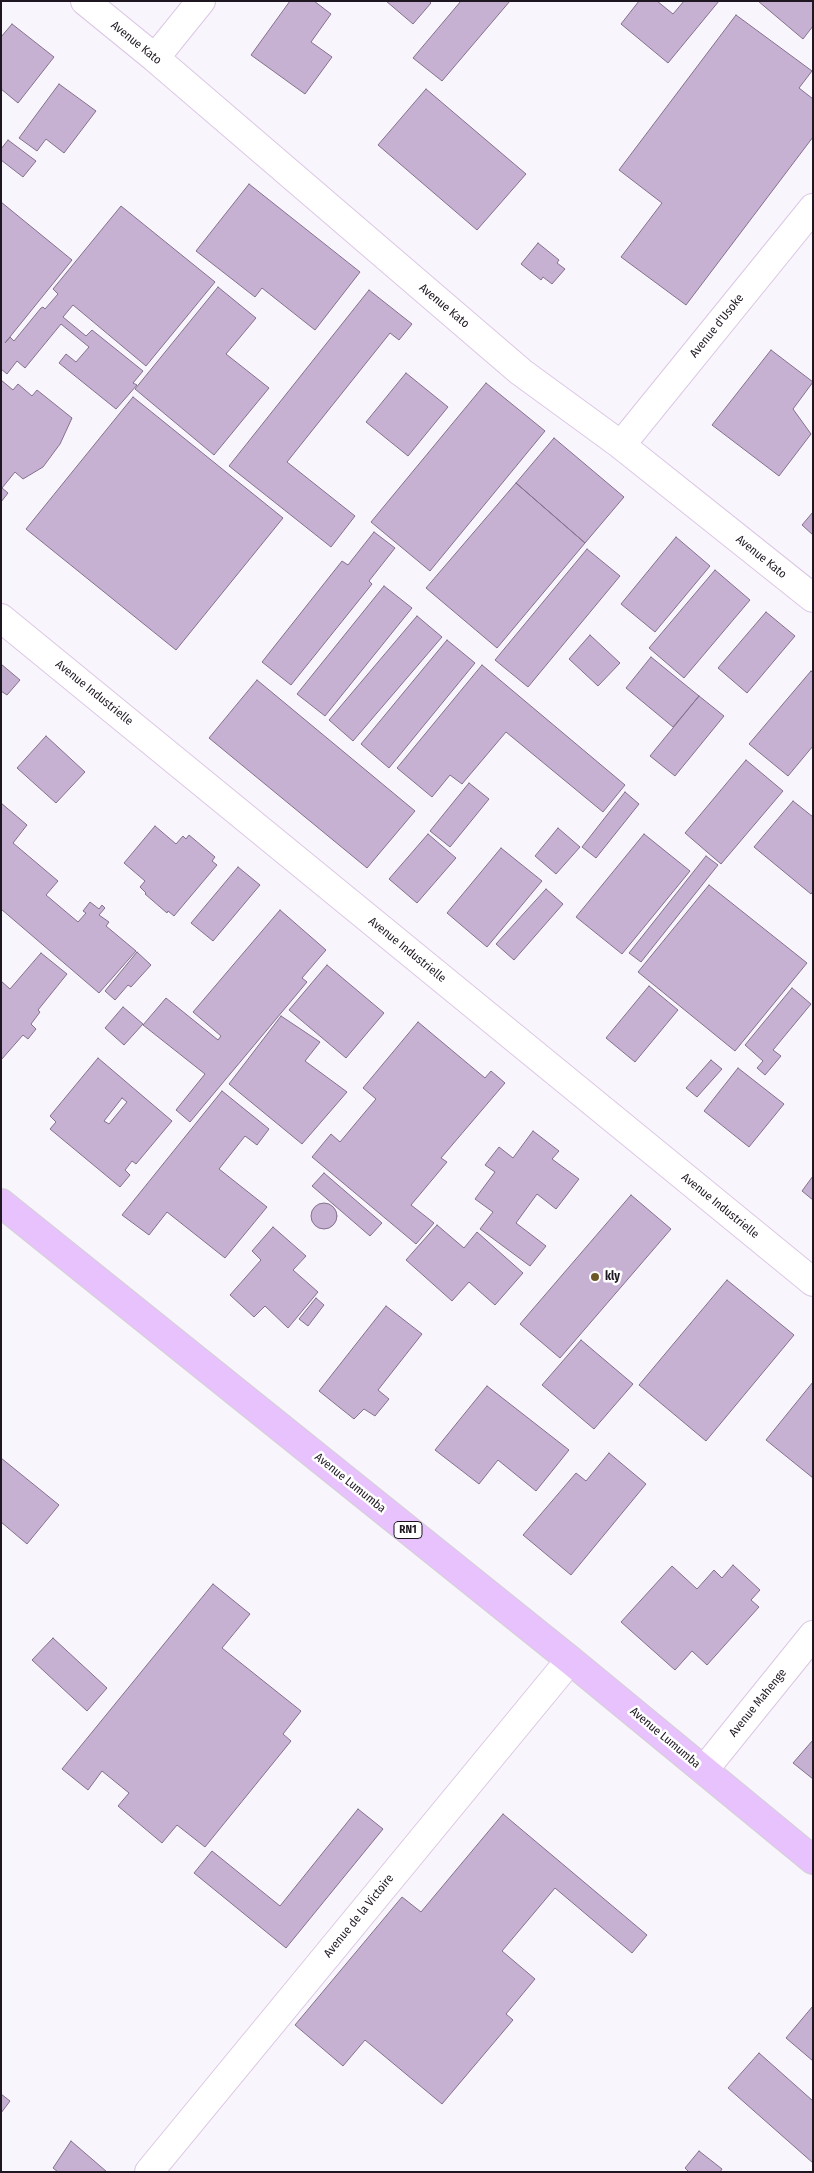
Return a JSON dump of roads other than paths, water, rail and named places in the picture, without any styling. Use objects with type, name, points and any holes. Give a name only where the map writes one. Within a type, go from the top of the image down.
[{"type":"highway","name":"Avenue Lumumba","points":[[1,1203],[570,1660],[813,1860]]},
{"type":"street","name":"Avenue Kato","points":[[85,1],[155,58],[521,372],[621,445],[813,598]]},
{"type":"street","points":[[155,58],[201,1]]},
{"type":"street","name":"Avenue d'Usoke","points":[[621,445],[813,208]]},
{"type":"street","name":"Avenue Industrielle","points":[[1,618],[813,1282]]},
{"type":"street","name":"Avenue Mahenge","points":[[704,1770],[813,1635]]},
{"type":"street","name":"Avenue de la Victoire","points":[[149,2172],[570,1660]]},
{"type":"place","name":"kly","points":[[595,1277]]}]
